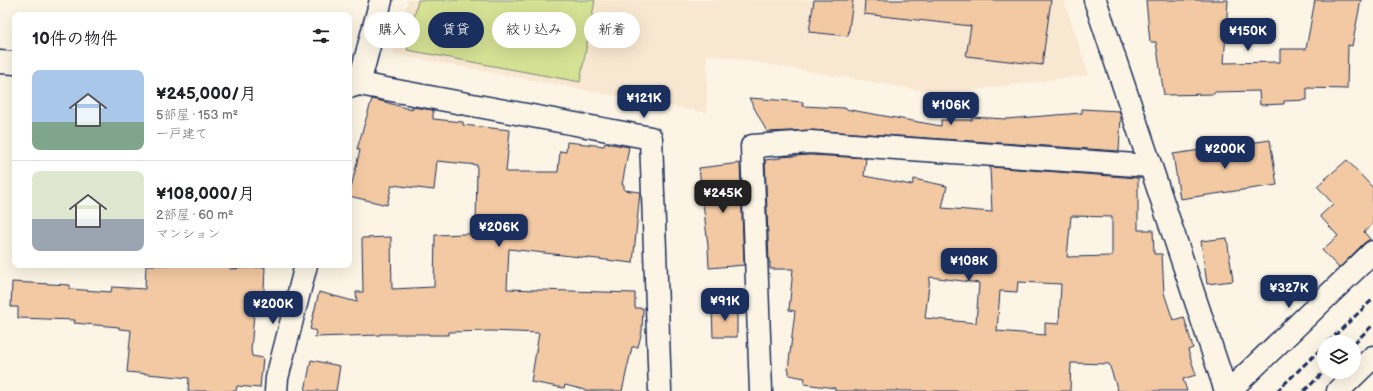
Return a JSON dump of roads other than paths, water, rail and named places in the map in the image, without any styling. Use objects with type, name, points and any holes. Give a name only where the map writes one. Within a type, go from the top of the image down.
[{"type":"street","points":[[381,0],[352,87],[651,138],[660,391]]},
{"type":"street","points":[[1095,0],[1226,391]]},
{"type":"street","points":[[0,62],[12,63]]},
{"type":"street","points":[[761,391],[752,146],[810,142],[1150,166]]},
{"type":"street","points":[[1229,391],[1373,252]]},
{"type":"street","points":[[276,391],[277,378],[305,268]]},
{"type":"street","points":[[1338,391],[1373,357]]},
{"type":"railway","points":[[1335,335],[1373,299]]},
{"type":"railway","points":[[1361,336],[1373,325]]},
{"type":"railway","points":[[1277,391],[1317,353]]},
{"type":"railway","points":[[1304,391],[1317,379]]}]
